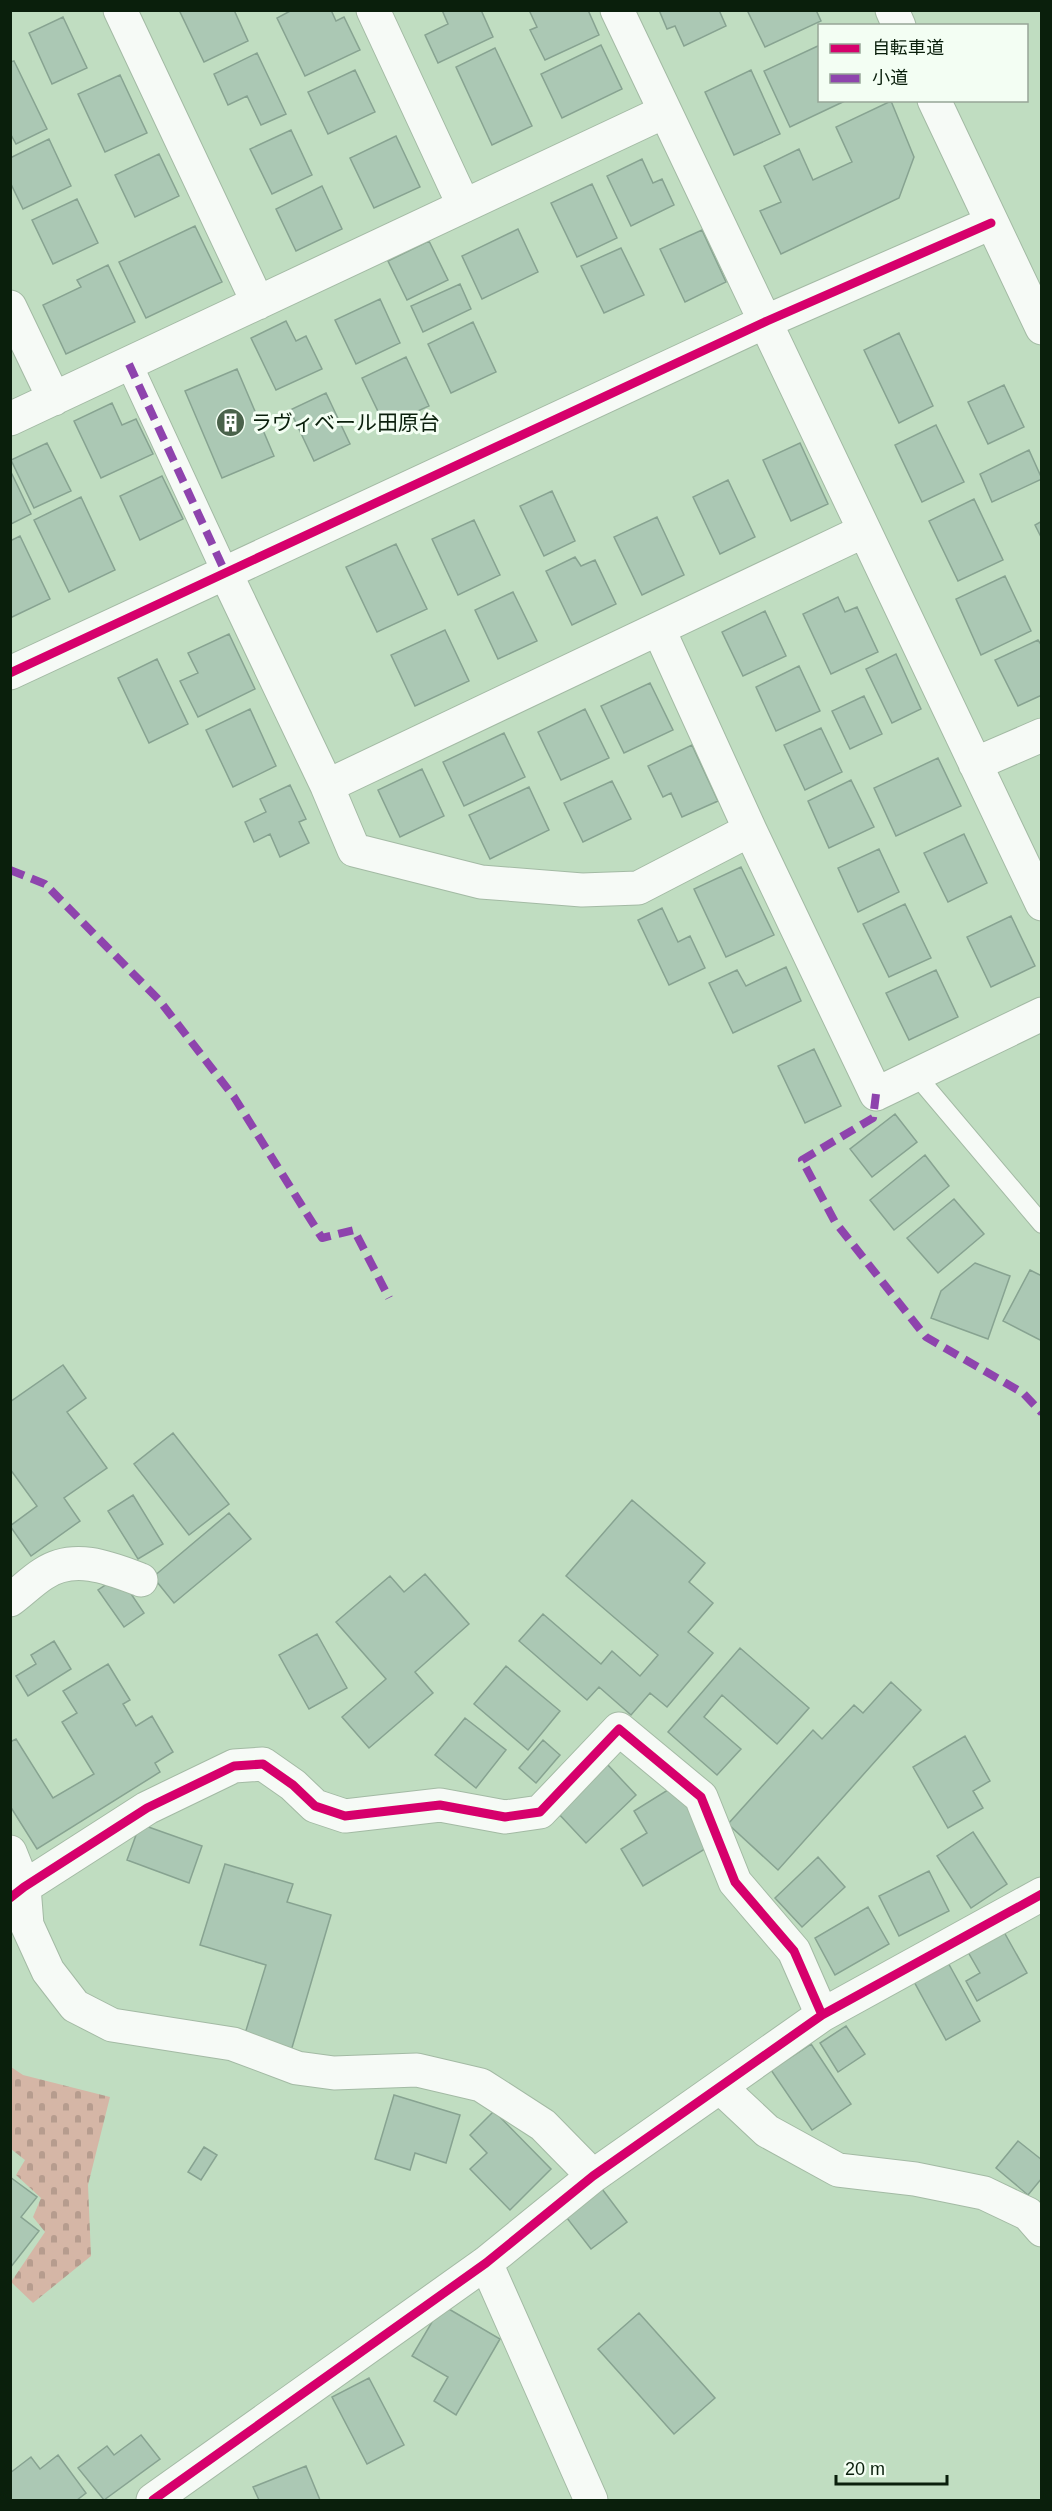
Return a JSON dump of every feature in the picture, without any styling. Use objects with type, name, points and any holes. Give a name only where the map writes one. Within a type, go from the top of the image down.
[{"type":"street","points":[[120,10],[258,303]]},
{"type":"street","points":[[373,10],[464,206]]},
{"type":"street","points":[[618,10],[664,112],[767,321],[1041,904]]},
{"type":"street","points":[[892,10],[898,24]]},
{"type":"street","points":[[935,102],[1041,328]]},
{"type":"street","points":[[10,419],[664,112]]},
{"type":"street","points":[[10,673],[767,321],[991,223]]},
{"type":"street","points":[[10,308],[54,399]]},
{"type":"street","points":[[129,364],[225,574],[327,786],[354,850],[481,882],[582,890],[638,888],[750,830]]},
{"type":"street","points":[[327,786],[864,531]]},
{"type":"street","points":[[659,630],[750,830],[876,1094],[1041,1014]]},
{"type":"street","points":[[975,764],[1041,735]]},
{"type":"street","points":[[10,1600],[45,1573],[70,1563],[101,1565],[141,1580]]},
{"type":"street","points":[[17,1892],[147,1808],[234,1766],[263,1764],[293,1785],[315,1806],[345,1816],[440,1805],[505,1817],[540,1812],[619,1729],[701,1797],[735,1882],[794,1952],[822,2015]]},
{"type":"street","points":[[10,1852],[17,1892],[27,1925],[48,1971],[75,2006],[112,2025],[233,2044],[297,2068],[334,2073],[417,2070],[481,2085],[543,2125],[593,2176]]},
{"type":"street","points":[[153,2500],[486,2263],[593,2176],[822,2015],[1041,1894]]},
{"type":"street","points":[[720,2087],[768,2131],[838,2170],[915,2179],[984,2193],[1028,2214],[1041,2230]]},
{"type":"street","points":[[486,2263],[591,2500]]},
{"type":"lane","points":[[916,1075],[1041,1224]]},
{"type":"green space","points":[[11,2067],[23,2075],[110,2097],[88,2185],[91,2256],[33,2303],[11,2282],[45,2232],[33,2217],[41,2198],[16,2175],[25,2160],[11,2149]]},
{"type":"building","points":[[183,10],[234,10],[248,41],[204,62],[180,12]]},
{"type":"building","points":[[292,10],[331,10],[336,21],[344,17],[360,50],[305,76],[277,18]]},
{"type":"building","points":[[442,10],[481,10],[493,37],[438,63],[425,35],[448,24]]},
{"type":"building","points":[[529,10],[588,10],[599,35],[545,60],[530,30],[537,27]]},
{"type":"building","points":[[659,10],[719,10],[726,26],[684,46],[675,26],[667,29]]},
{"type":"building","points":[[751,10],[816,10],[821,21],[765,47],[748,12]]},
{"type":"building","points":[[63,17],[87,68],[52,84],[29,33]]},
{"type":"building","points":[[601,45],[622,89],[562,118],[541,74]]},
{"type":"building","points":[[818,46],[818,102],[843,102],[790,127],[764,71]]},
{"type":"building","points":[[495,48],[532,126],[492,145],[456,67]]},
{"type":"building","points":[[257,53],[286,114],[261,125],[247,96],[228,105],[214,74]]},
{"type":"building","points":[[14,61],[47,129],[16,144],[10,133],[10,62]]},
{"type":"building","points":[[355,70],[375,112],[328,134],[308,92]]},
{"type":"building","points":[[751,70],[780,134],[734,155],[705,92]]},
{"type":"building","points":[[120,75],[147,133],[105,152],[78,94]]},
{"type":"building","points":[[891,102],[914,157],[899,198],[781,254],[760,211],[781,202],[764,166],[799,149],[813,180],[852,162],[836,127]]},
{"type":"building","points":[[291,130],[312,175],[272,194],[250,149]]},
{"type":"building","points":[[396,136],[420,187],[374,208],[350,158]]},
{"type":"building","points":[[49,139],[71,186],[23,209],[10,182],[10,158]]},
{"type":"building","points":[[159,154],[179,196],[135,217],[115,175]]},
{"type":"building","points":[[642,159],[653,183],[662,179],[674,205],[631,226],[607,176]]},
{"type":"building","points":[[592,184],[617,238],[577,257],[551,203]]},
{"type":"building","points":[[322,186],[342,229],[296,251],[276,209]]},
{"type":"building","points":[[77,199],[98,243],[53,264],[32,220]]},
{"type":"building","points":[[195,226],[222,282],[146,318],[119,262]]},
{"type":"building","points":[[518,229],[538,272],[482,299],[462,256]]},
{"type":"building","points":[[702,230],[726,282],[685,302],[660,249]]},
{"type":"building","points":[[429,241],[448,280],[407,300],[388,261]]},
{"type":"building","points":[[621,248],[644,295],[604,313],[581,266]]},
{"type":"building","points":[[108,265],[135,322],[66,354],[43,305],[81,287],[77,280]]},
{"type":"building","points":[[460,284],[471,309],[423,332],[411,306]]},
{"type":"building","points":[[380,299],[400,343],[356,364],[335,320]]},
{"type":"building","points":[[286,321],[296,341],[306,336],[322,369],[276,390],[251,338]]},
{"type":"building","points":[[473,322],[496,372],[451,393],[428,344]]},
{"type":"building","points":[[899,333],[933,406],[899,423],[864,350]]},
{"type":"building","points":[[406,357],[429,406],[385,426],[362,378]]},
{"type":"building","name":"ラヴィベール田原台","points":[[237,369],[274,456],[222,478],[185,391]]},
{"type":"building","points":[[1004,385],[1024,427],[988,444],[968,402]]},
{"type":"building","points":[[326,393],[350,444],[314,461],[290,410]]},
{"type":"building","points":[[112,403],[122,425],[136,419],[153,454],[101,478],[74,421]]},
{"type":"building","points":[[936,425],[964,482],[922,502],[895,445]]},
{"type":"building","points":[[47,443],[71,491],[34,508],[11,460]]},
{"type":"building","points":[[800,443],[828,504],[791,521],[763,460]]},
{"type":"building","points":[[1029,450],[1042,479],[992,502],[980,474]]},
{"type":"building","points":[[10,470],[31,514],[11,524],[10,522]]},
{"type":"building","points":[[162,476],[183,519],[140,540],[120,496]]},
{"type":"building","points":[[728,480],[755,537],[720,554],[693,497]]},
{"type":"building","points":[[552,491],[575,541],[544,556],[520,506]]},
{"type":"building","points":[[81,497],[115,570],[69,592],[34,520]]},
{"type":"building","points":[[974,499],[1003,560],[958,581],[929,521]]},
{"type":"building","points":[[657,517],[684,575],[642,595],[614,537]]},
{"type":"building","points":[[474,520],[500,575],[458,595],[432,539]]},
{"type":"building","points":[[1042,521],[1042,539],[1035,525]]},
{"type":"building","points":[[20,536],[50,599],[10,618],[10,541]]},
{"type":"building","points":[[396,544],[427,609],[377,632],[346,567]]},
{"type":"building","points":[[575,557],[581,566],[595,560],[616,604],[572,625],[546,571]]},
{"type":"building","points":[[1005,576],[1031,631],[981,655],[956,599]]},
{"type":"building","points":[[513,592],[537,641],[498,659],[475,610]]},
{"type":"building","points":[[838,597],[845,612],[857,607],[878,652],[831,674],[803,614]]},
{"type":"building","points":[[765,611],[786,656],[743,676],[722,632]]},
{"type":"building","points":[[445,630],[469,681],[415,706],[391,655]]},
{"type":"building","points":[[229,634],[255,689],[198,717],[180,681],[198,673],[188,653]]},
{"type":"building","points":[[1038,640],[1042,646],[1042,695],[1018,706],[995,660]]},
{"type":"building","points":[[896,654],[921,709],[892,723],[866,669]]},
{"type":"building","points":[[157,659],[188,724],[149,743],[118,678]]},
{"type":"building","points":[[799,666],[820,711],[776,731],[756,687]]},
{"type":"building","points":[[650,683],[673,730],[624,753],[601,706]]},
{"type":"building","points":[[864,696],[882,734],[850,749],[832,711]]},
{"type":"building","points":[[250,709],[276,766],[233,787],[206,730]]},
{"type":"building","points":[[585,709],[609,758],[561,780],[538,732]]},
{"type":"building","points":[[821,728],[842,772],[805,790],[784,745]]},
{"type":"building","points":[[504,733],[525,777],[464,806],[443,762]]},
{"type":"building","points":[[692,745],[718,801],[682,817],[671,793],[663,797],[648,766]]},
{"type":"building","points":[[938,758],[961,806],[896,836],[874,788]]},
{"type":"building","points":[[422,769],[444,816],[400,837],[378,790]]},
{"type":"building","points":[[851,780],[874,827],[829,848],[808,801]]},
{"type":"building","points":[[612,781],[631,819],[583,842],[564,803]]},
{"type":"building","points":[[290,785],[306,819],[299,822],[309,843],[280,857],[270,834],[254,842],[245,822],[266,812],[260,799]]},
{"type":"building","points":[[529,787],[549,830],[490,859],[469,815]]},
{"type":"building","points":[[964,834],[987,883],[948,902],[924,853]]},
{"type":"building","points":[[879,849],[899,892],[858,912],[838,868]]},
{"type":"building","points":[[741,867],[774,935],[726,957],[694,889]]},
{"type":"building","points":[[905,904],[931,958],[889,977],[863,924]]},
{"type":"building","points":[[662,908],[678,942],[690,936],[705,968],[669,985],[638,920]]},
{"type":"building","points":[[1011,916],[1035,966],[991,987],[967,937]]},
{"type":"building","points":[[786,967],[801,1001],[733,1033],[709,983],[737,970],[746,986]]},
{"type":"building","points":[[936,970],[958,1017],[909,1040],[886,993]]},
{"type":"building","points":[[814,1049],[841,1106],[805,1123],[778,1066]]},
{"type":"building","points":[[895,1114],[917,1142],[872,1177],[850,1149]]},
{"type":"building","points":[[925,1155],[949,1186],[894,1230],[870,1200]]},
{"type":"building","points":[[954,1199],[984,1234],[938,1273],[907,1238]]},
{"type":"building","points":[[975,1263],[1010,1276],[988,1339],[931,1318],[941,1291]]},
{"type":"building","points":[[1030,1270],[1042,1276],[1042,1341],[1003,1321]]},
{"type":"building","points":[[63,1365],[86,1398],[67,1412],[107,1468],[64,1498],[80,1521],[31,1556],[10,1526],[37,1506],[10,1469],[10,1402]]},
{"type":"building","points":[[173,1433],[229,1504],[189,1535],[134,1464]]},
{"type":"building","points":[[133,1495],[163,1544],[138,1559],[108,1511]]},
{"type":"building","points":[[632,1500],[705,1563],[689,1582],[713,1603],[688,1632],[713,1653],[667,1707],[650,1693],[631,1715],[599,1687],[587,1700],[519,1641],[543,1614],[601,1664],[612,1651],[640,1676],[658,1655],[566,1576]]},
{"type":"building","points":[[229,1513],[251,1539],[174,1603],[153,1577]]},
{"type":"building","points":[[425,1574],[469,1624],[415,1672],[433,1693],[369,1748],[342,1717],[386,1679],[336,1622],[390,1576],[404,1592]]},
{"type":"building","points":[[119,1576],[144,1613],[124,1627],[98,1590]]},
{"type":"building","points":[[317,1634],[347,1688],[309,1709],[279,1655]]},
{"type":"building","points":[[54,1641],[71,1669],[28,1696],[16,1676],[36,1664],[31,1655]]},
{"type":"building","points":[[740,1648],[809,1708],[777,1744],[722,1695],[704,1717],[741,1749],[717,1775],[668,1732]]},
{"type":"building","points":[[108,1664],[130,1700],[123,1704],[136,1726],[152,1716],[173,1752],[155,1763],[160,1772],[37,1849],[10,1806],[10,1742],[16,1739],[53,1798],[94,1774],[62,1722],[77,1713],[63,1691]]},
{"type":"building","points":[[506,1666],[560,1711],[528,1750],[474,1704]]},
{"type":"building","points":[[891,1682],[921,1710],[778,1870],[728,1824],[813,1730],[822,1739],[854,1705],[863,1713]]},
{"type":"building","points":[[465,1718],[506,1750],[476,1788],[435,1755]]},
{"type":"building","points":[[965,1736],[990,1781],[973,1791],[983,1808],[948,1828],[913,1767]]},
{"type":"building","points":[[543,1740],[560,1755],[536,1783],[519,1768]]},
{"type":"building","points":[[607,1764],[636,1795],[586,1843],[557,1812]]},
{"type":"building","points":[[679,1783],[715,1843],[643,1886],[621,1849],[647,1833],[634,1811]]},
{"type":"building","points":[[140,1824],[202,1846],[189,1883],[127,1860]]},
{"type":"building","points":[[973,1832],[1007,1884],[971,1908],[937,1856]]},
{"type":"building","points":[[818,1857],[845,1887],[802,1927],[775,1898]]},
{"type":"building","points":[[225,1864],[293,1884],[287,1902],[331,1915],[291,2051],[244,2037],[266,1965],[200,1945]]},
{"type":"building","points":[[929,1871],[949,1911],[899,1936],[879,1896]]},
{"type":"building","points":[[868,1907],[889,1944],[835,1975],[815,1938]]},
{"type":"building","points":[[1004,1932],[1027,1973],[977,2001],[966,1981],[980,1973],[968,1952]]},
{"type":"building","points":[[946,1959],[980,2021],[946,2040],[912,1978]]},
{"type":"building","points":[[846,2026],[865,2054],[838,2072],[820,2043]]},
{"type":"building","points":[[811,2044],[851,2104],[812,2130],[771,2070]]},
{"type":"building","points":[[394,2095],[460,2115],[446,2163],[415,2153],[410,2170],[375,2159]]},
{"type":"building","points":[[494,2111],[551,2169],[510,2210],[470,2169],[487,2153],[470,2135]]},
{"type":"building","points":[[1018,2141],[1042,2160],[1042,2178],[1028,2195],[996,2168]]},
{"type":"building","points":[[204,2147],[217,2155],[201,2180],[188,2172]]},
{"type":"building","points":[[10,2177],[37,2197],[21,2217],[39,2231],[10,2268]]},
{"type":"building","points":[[599,2185],[627,2222],[591,2249],[563,2213]]},
{"type":"building","points":[[442,2305],[500,2339],[456,2415],[434,2401],[448,2377],[412,2356]]},
{"type":"building","points":[[639,2313],[715,2398],[674,2434],[598,2349]]},
{"type":"building","points":[[369,2378],[404,2445],[367,2464],[332,2397]]},
{"type":"building","points":[[141,2435],[160,2459],[104,2500],[78,2468],[107,2446],[114,2455]]},
{"type":"building","points":[[58,2455],[86,2493],[77,2500],[10,2500],[10,2473],[31,2457],[40,2469]]},
{"type":"building","points":[[306,2466],[320,2500],[259,2500],[253,2487]]},
{"type":"marked path","points":[[129,364],[226,574]]},
{"type":"marked path","points":[[10,870],[45,884],[159,1000],[234,1097],[322,1238],[354,1230],[389,1298]]},
{"type":"marked path","points":[[876,1094],[873,1118],[802,1160],[835,1222],[926,1337],[1023,1393],[1042,1413]]},
{"type":"cycle path","points":[[10,673],[767,321],[991,223]]},
{"type":"cycle path","points":[[10,1898],[147,1808],[234,1766],[263,1764],[293,1785],[315,1806],[345,1816],[440,1805],[505,1817],[540,1812],[619,1729],[701,1797],[735,1882],[794,1951],[822,2015]]},
{"type":"cycle path","points":[[153,2500],[486,2263],[593,2176],[822,2015],[1042,1894]]},
{"type":"place","name":"ラヴィベール田原台","points":[[230,423]]}]
